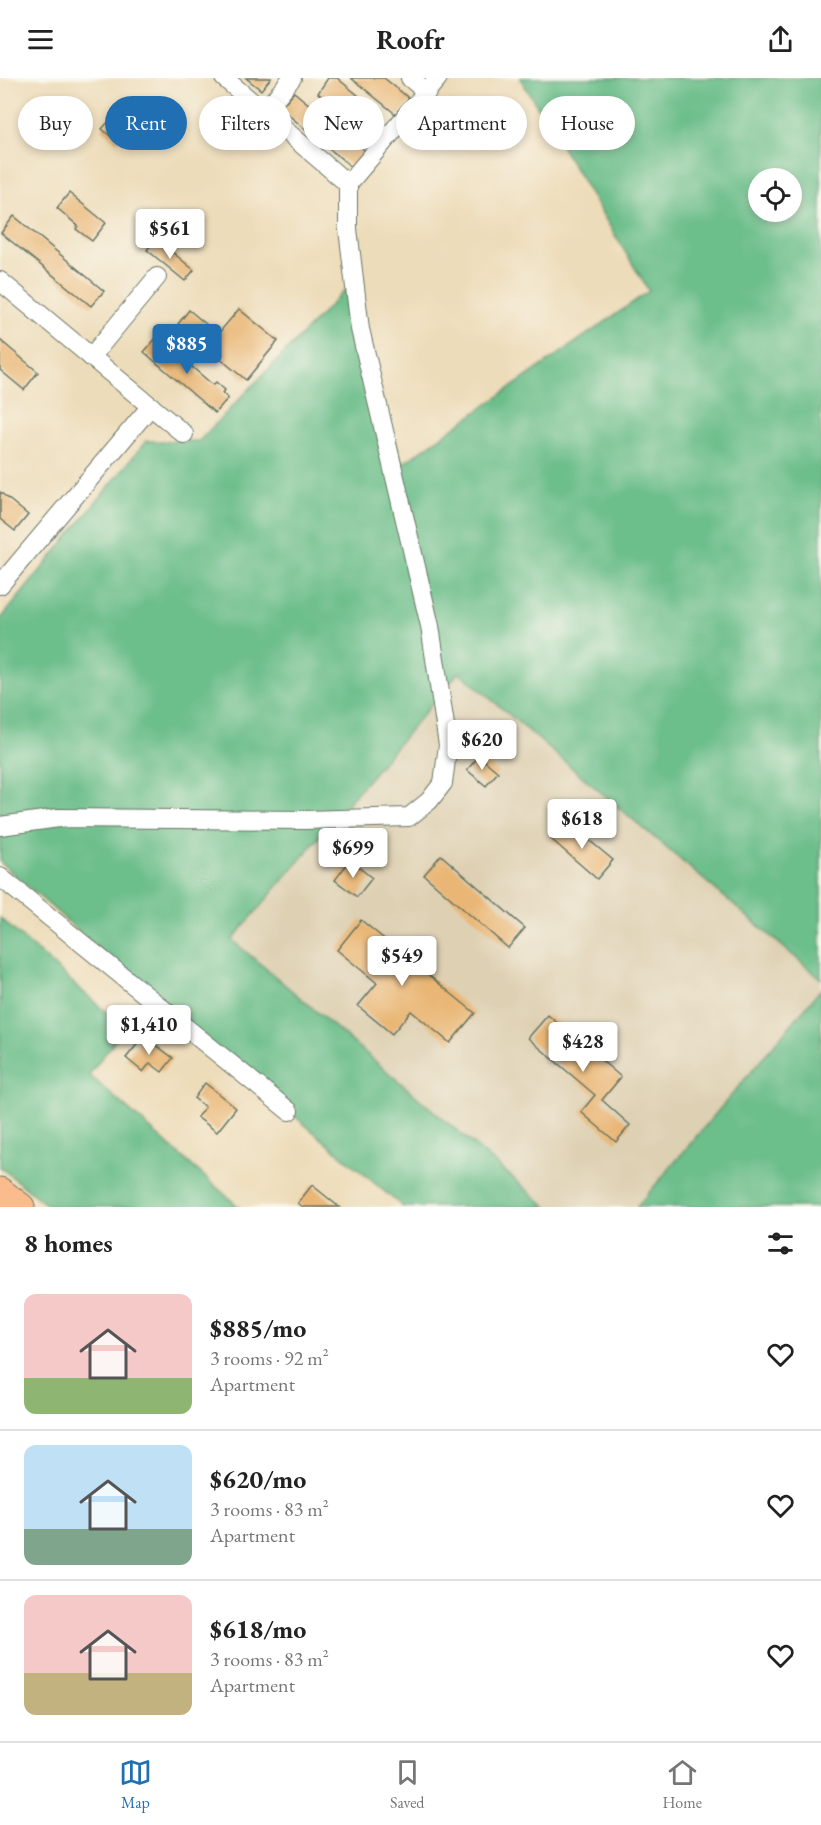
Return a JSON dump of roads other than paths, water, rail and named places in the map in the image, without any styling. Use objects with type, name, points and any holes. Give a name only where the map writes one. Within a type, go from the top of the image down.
[{"type":"highway","points":[[0,1191],[21,1207]]},
{"type":"street","points":[[224,78],[245,96]]},
{"type":"street","points":[[277,96],[292,78]]},
{"type":"street","points":[[0,825],[59,818],[305,820],[409,817],[429,801],[443,783],[448,746],[430,626],[360,329],[348,229],[348,184],[432,85],[410,78]]},
{"type":"street","points":[[291,135],[348,184]]},
{"type":"street","points":[[91,357],[157,277]]},
{"type":"street","points":[[0,281],[184,434]]},
{"type":"street","points":[[0,585],[151,406]]},
{"type":"street","points":[[0,877],[289,1111]]}]
